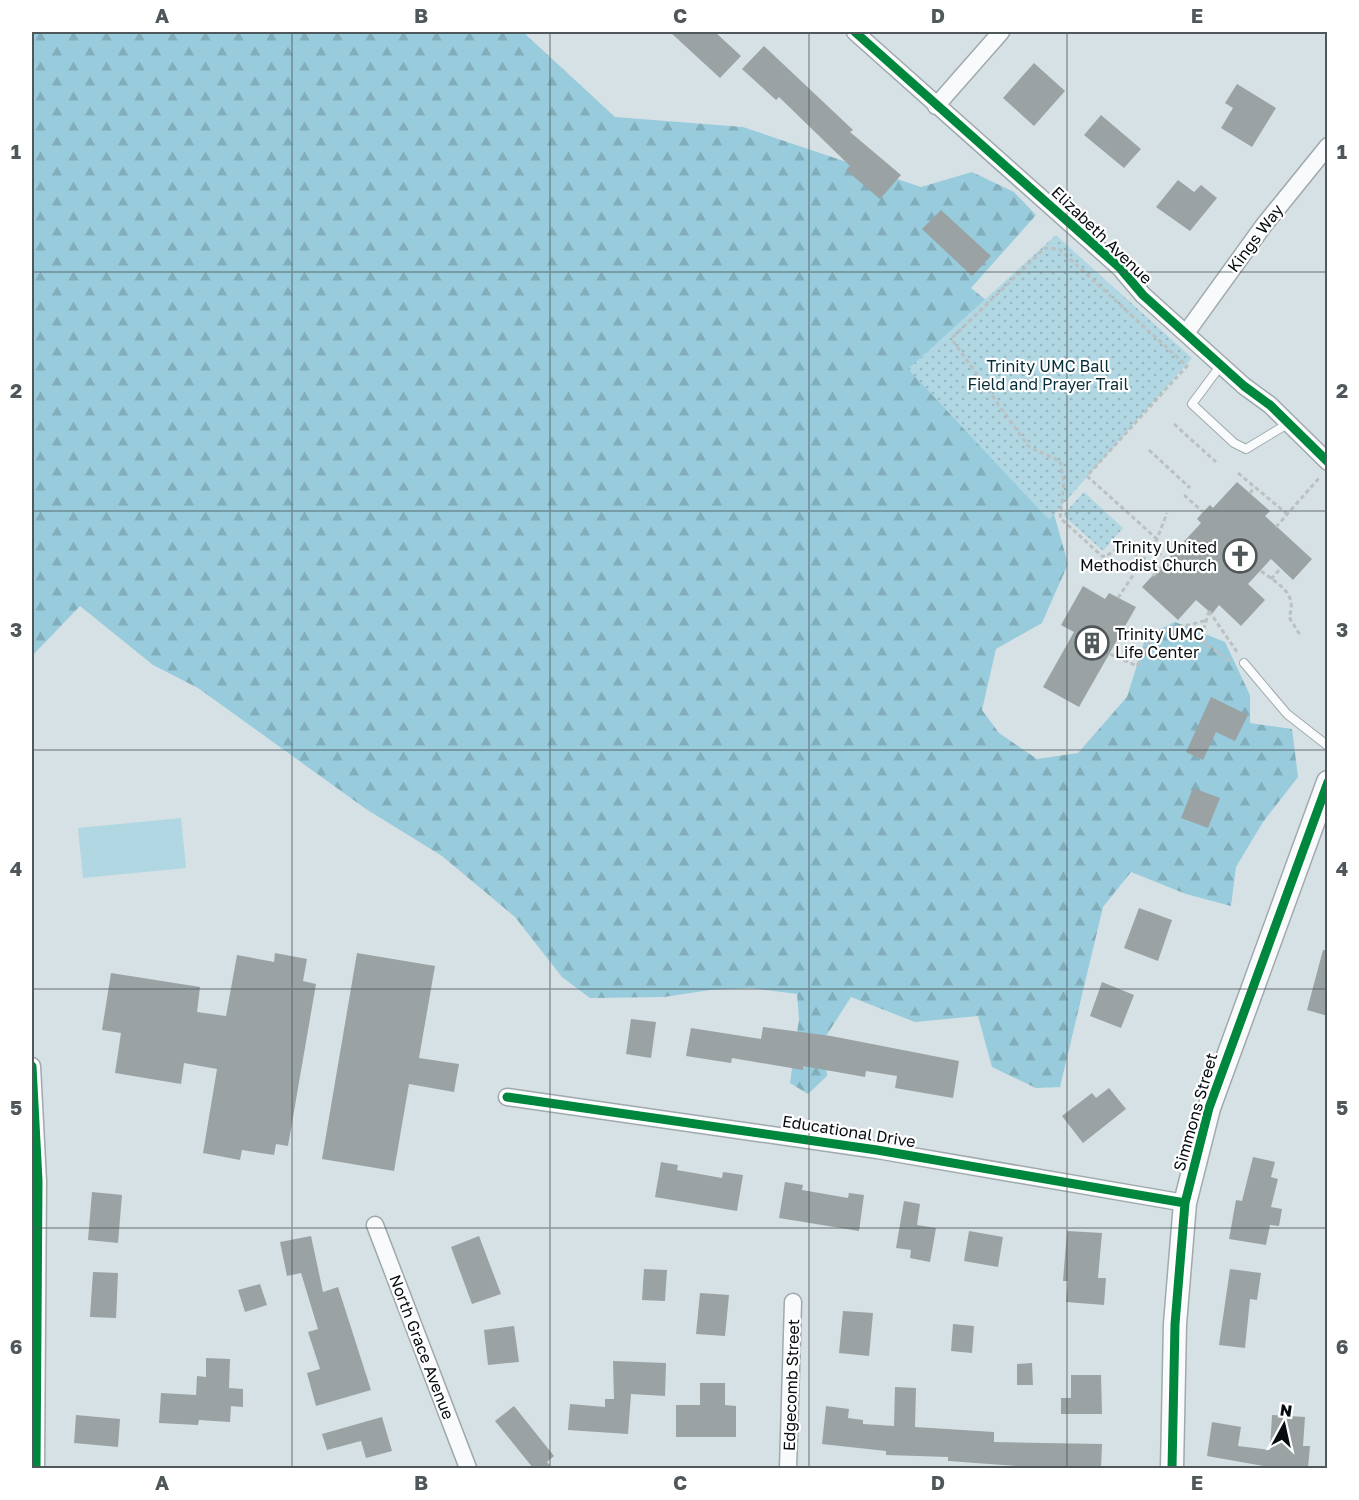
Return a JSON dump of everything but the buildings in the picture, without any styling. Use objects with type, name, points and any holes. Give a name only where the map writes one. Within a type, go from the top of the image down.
[{"type":"street","name":"Elizabeth Avenue","points":[[855,32],[966,134],[993,153],[1221,365],[1289,423],[1324,469]]},
{"type":"street","points":[[936,106],[1001,32]]},
{"type":"street","name":"Kings Way","points":[[1186,333],[1264,225],[1328,146]]},
{"type":"street","name":"Simmons Street","points":[[1172,1468],[1175,1324],[1185,1203],[1209,1108],[1232,1040],[1328,782]]},
{"type":"street","points":[[32,1066],[38,1181],[36,1468]]},
{"type":"street","name":"Educational Drive","points":[[507,1097],[878,1150],[1185,1203]]},
{"type":"street","name":"North Grace Avenue","points":[[375,1225],[468,1468]]},
{"type":"street","name":"Edgecomb Street","points":[[788,1468],[793,1302]]},
{"type":"lane","points":[[1221,365],[1192,404],[1234,443],[1246,448],[1289,423]]},
{"type":"lane","points":[[1244,663],[1287,714],[1328,746]]},
{"type":"path","points":[[1119,547],[1105,557],[1102,556],[1060,518],[1064,482],[1060,461],[1029,447],[953,341],[953,337],[1045,248],[1059,249],[1187,366],[1087,476],[1157,539]]},
{"type":"path","points":[[1174,424],[1216,462]]},
{"type":"path","points":[[1149,450],[1190,488]]},
{"type":"path","points":[[1276,527],[1324,469]]},
{"type":"path","points":[[1238,472],[1287,514]]},
{"type":"path","points":[[1250,494],[1255,487]]},
{"type":"path","points":[[1184,495],[1203,512]]},
{"type":"path","points":[[1118,598],[1157,539],[1167,513]]},
{"type":"path","points":[[1112,540],[1119,547],[1144,559]]},
{"type":"path","points":[[1152,547],[1167,560],[1153,576]]},
{"type":"path","points":[[1271,579],[1281,568]]},
{"type":"path","points":[[1261,571],[1289,592],[1293,606],[1289,617],[1300,635]]},
{"type":"path","points":[[1209,611],[1244,663],[1230,662],[1204,643],[1202,635],[1209,611]]},
{"type":"path","points":[[1110,654],[1137,666],[1152,638],[1171,629],[1192,626],[1206,620]]},
{"type":"green space","points":[[32,32],[523,32],[615,117],[743,127],[921,187],[972,172],[1014,192],[1036,215],[971,288],[986,300],[1034,442],[1068,564],[1042,623],[996,649],[982,710],[999,733],[1037,759],[1078,753],[1127,697],[1146,636],[1175,622],[1225,642],[1250,695],[1250,723],[1292,729],[1298,777],[1263,822],[1236,867],[1231,906],[1186,894],[1131,872],[1103,907],[1060,1087],[1036,1088],[992,1067],[978,1016],[915,1022],[851,997],[824,1039],[827,1076],[808,1094],[790,1083],[799,1019],[797,994],[751,988],[710,990],[664,997],[590,998],[562,977],[515,917],[442,856],[366,809],[198,688],[153,665],[80,606],[32,656]]},
{"type":"green space","name":"Trinity UMC Ball Field and Prayer Trail","points":[[1056,235],[1192,358],[1049,520],[908,369]]},
{"type":"green space","points":[[1084,492],[1123,528],[1103,551],[1063,515]]},
{"type":"green space","points":[[181,818],[186,868],[83,878],[78,828]]},
{"type":"cycle path","points":[[855,32],[1120,268],[1143,295],[1244,386],[1270,405],[1328,462]]},
{"type":"cycle path","points":[[1172,1468],[1175,1324],[1185,1203],[1209,1108],[1328,782]]},
{"type":"cycle path","points":[[32,1066],[38,1181],[36,1468]]},
{"type":"cycle path","points":[[507,1097],[877,1150],[1185,1203]]},
{"type":"place","name":"Trinity United Methodist Church","points":[[1240,556]]},
{"type":"place","name":"Trinity UMC Life Center","points":[[1092,643]]}]
